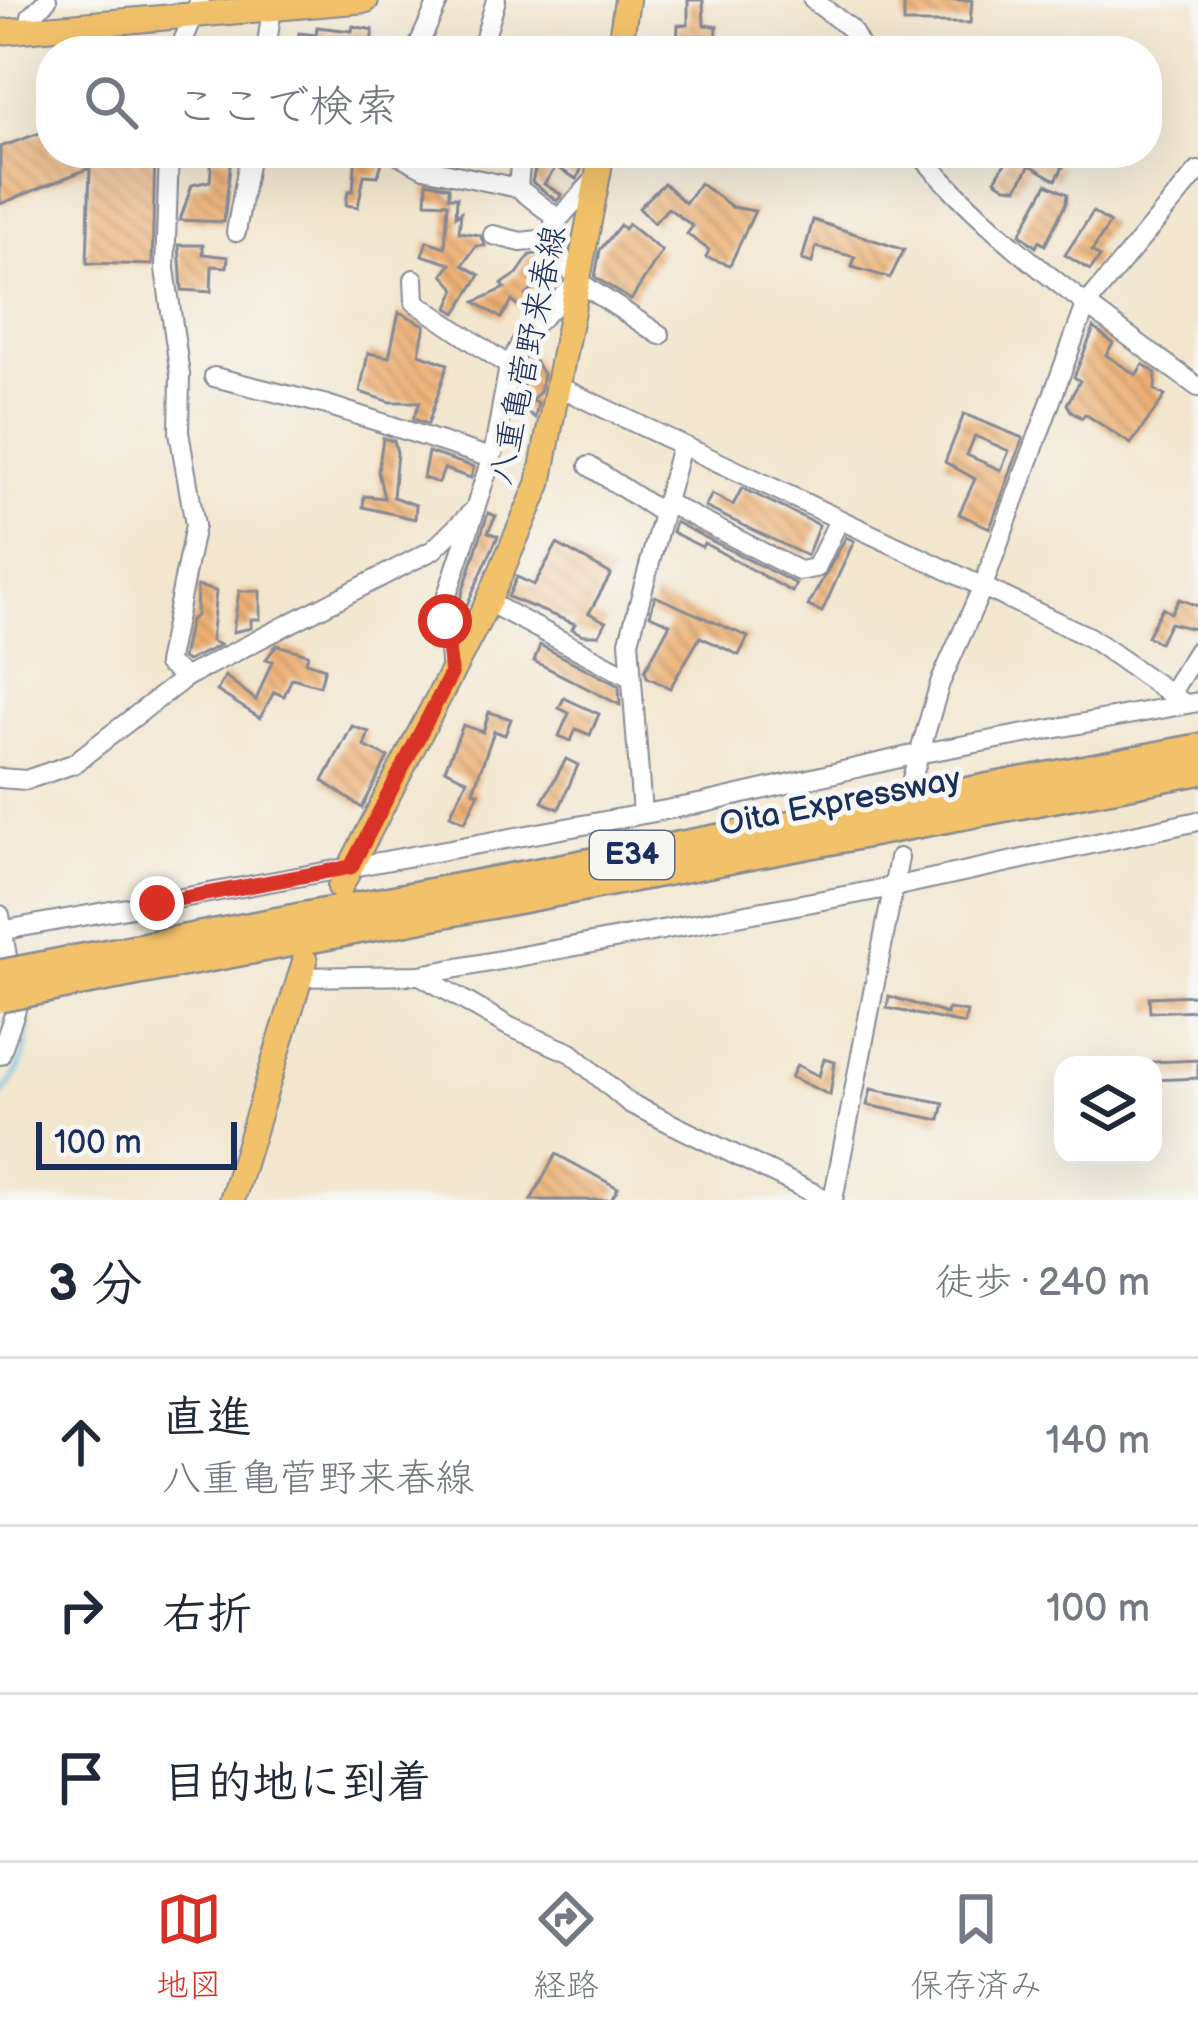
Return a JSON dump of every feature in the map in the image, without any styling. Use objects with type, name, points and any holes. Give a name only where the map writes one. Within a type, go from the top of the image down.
[{"type":"highway","name":"Oita Expressway","points":[[0,998],[69,973],[1198,748]]},
{"type":"highway","name":"Oita Expressway","points":[[0,974],[69,973],[1198,771]]},
{"type":"main road","points":[[10,34],[199,8],[366,0]]},
{"type":"main road","points":[[621,36],[627,0]]},
{"type":"main road","name":"八重亀菅野来春線","points":[[345,877],[488,602],[539,484],[599,168]]},
{"type":"main road","points":[[232,1200],[302,969]]},
{"type":"street","points":[[10,34],[46,0]]},
{"type":"street","points":[[423,36],[439,0]]},
{"type":"street","points":[[486,36],[496,0]]},
{"type":"street","points":[[813,0],[855,36]]},
{"type":"street","points":[[186,36],[199,8]]},
{"type":"street","points":[[268,36],[272,8]]},
{"type":"street","points":[[168,168],[165,269],[180,375],[179,432],[195,525],[167,664],[186,677]]},
{"type":"street","points":[[236,232],[247,168]]},
{"type":"street","points":[[424,168],[518,188],[557,218]]},
{"type":"street","points":[[518,188],[520,168]]},
{"type":"street","points":[[548,239],[557,218],[598,168]]},
{"type":"street","points":[[932,168],[962,204],[1086,305],[1198,387]]},
{"type":"street","points":[[911,782],[940,683],[983,586],[1086,305],[1198,171]]},
{"type":"street","points":[[493,235],[521,242],[548,239]]},
{"type":"street","points":[[548,239],[579,281],[660,335]]},
{"type":"street","points":[[414,279],[415,302],[509,366]]},
{"type":"street","points":[[451,674],[445,602],[491,458],[509,366],[527,332],[579,281]]},
{"type":"street","points":[[214,377],[346,410],[491,458]]},
{"type":"street","points":[[557,386],[1089,637],[1184,700]]},
{"type":"street","points":[[643,814],[629,641],[681,446]]},
{"type":"street","points":[[589,466],[799,571],[815,568],[838,522]]},
{"type":"street","points":[[0,778],[26,780],[73,764],[186,677],[433,550],[476,509]]},
{"type":"street","points":[[488,602],[630,677]]},
{"type":"street","points":[[1184,700],[1198,650]]},
{"type":"street","points":[[0,1055],[16,1009],[1,925],[345,877],[1184,700]]},
{"type":"street","points":[[302,969],[420,975],[898,886],[1198,820]]},
{"type":"street","points":[[420,975],[510,1028],[571,1053],[629,1103],[831,1200],[898,886],[899,858]]},
{"type":"building","points":[[688,0],[703,0],[704,25],[717,26],[717,36],[678,36],[678,25],[688,25]]},
{"type":"building","points":[[904,0],[972,0],[970,23],[904,23]]},
{"type":"building","points":[[353,26],[373,30],[372,36],[299,36],[316,35],[317,27],[352,31]]},
{"type":"building","points":[[36,134],[36,168],[90,168],[0,204],[0,147]]},
{"type":"building","points":[[90,168],[155,168],[152,265],[87,263]]},
{"type":"building","points":[[211,168],[230,168],[224,222],[180,220],[192,185],[210,181]]},
{"type":"building","points":[[355,168],[380,168],[378,176],[364,175],[358,207],[346,205],[348,191],[353,191]]},
{"type":"building","points":[[535,168],[555,168],[544,184],[562,195],[557,201],[532,182]]},
{"type":"building","points":[[558,168],[582,168],[577,179]]},
{"type":"building","points":[[1002,168],[1028,168],[1017,188],[995,180]]},
{"type":"building","points":[[1035,168],[1062,168],[1056,180]]},
{"type":"building","points":[[427,182],[449,187],[449,197],[457,197],[456,216],[461,212],[459,232],[480,235],[485,246],[476,246],[463,265],[480,275],[456,313],[448,308],[456,289],[443,275],[451,264],[422,255],[427,241],[445,247],[448,203],[426,202]]},
{"type":"building","points":[[664,183],[685,203],[700,183],[732,207],[755,211],[730,265],[706,257],[709,250],[687,234],[693,226],[668,208],[654,223],[639,208]]},
{"type":"building","points":[[1047,184],[1067,194],[1066,203],[1045,245],[1039,241],[1036,247],[1020,234]]},
{"type":"building","points":[[1093,212],[1110,223],[1092,251],[1100,257],[1090,270],[1065,255]]},
{"type":"building","points":[[813,220],[904,250],[890,278],[852,267],[855,257],[816,247],[812,263],[802,260]]},
{"type":"building","points":[[628,224],[662,251],[631,300],[595,277],[600,250],[620,225],[624,229]]},
{"type":"building","points":[[179,245],[203,245],[203,254],[228,257],[227,267],[212,266],[211,292],[182,290]]},
{"type":"building","points":[[542,253],[553,269],[526,296],[536,305],[527,314],[512,301],[501,318],[475,302],[505,288],[502,284],[517,274],[530,255]]},
{"type":"building","points":[[399,312],[425,325],[419,354],[448,364],[428,424],[413,419],[420,402],[390,402],[360,392],[368,353],[389,357]]},
{"type":"building","points":[[1094,328],[1113,343],[1106,355],[1136,375],[1143,364],[1156,373],[1155,390],[1165,396],[1131,444],[1085,414],[1082,418],[1067,404],[1080,381],[1074,377]]},
{"type":"building","points":[[532,356],[543,374],[540,392],[531,400],[538,403],[535,418],[516,404],[527,376],[522,370]]},
{"type":"building","points":[[964,414],[1023,438],[990,528],[959,514],[975,479],[945,462]],"holes":[[[975,436],[1009,451],[1001,470],[967,455]]]},
{"type":"building","points":[[383,438],[394,441],[397,453],[393,497],[416,505],[415,519],[363,507],[364,496],[384,498],[378,472]]},
{"type":"building","points":[[428,452],[474,467],[471,478],[444,469],[439,483],[423,478]]},
{"type":"building","points":[[742,488],[819,525],[807,556],[705,507],[712,494],[733,505]]},
{"type":"building","points":[[488,513],[496,516],[488,532],[498,536],[461,618],[459,603]]},
{"type":"building","points":[[675,522],[796,584],[792,592],[704,543],[702,547],[672,532]]},
{"type":"building","points":[[846,537],[854,541],[822,612],[808,606]]},
{"type":"building","points":[[557,544],[611,574],[589,613],[606,622],[599,635],[583,635],[572,629],[575,624],[508,597],[517,577],[534,585]]},
{"type":"building","points":[[197,586],[216,591],[211,641],[220,645],[187,661],[182,658],[190,620],[196,616]]},
{"type":"building","points":[[239,591],[260,591],[260,619],[251,619],[251,628],[233,632]]},
{"type":"building","points":[[655,596],[748,637],[739,655],[700,637],[670,688],[647,677],[645,670],[670,624],[650,615]]},
{"type":"building","points":[[1179,599],[1198,606],[1198,630],[1170,623],[1159,643],[1147,636],[1162,608],[1171,613]]},
{"type":"building","points":[[277,645],[308,654],[306,662],[325,668],[320,686],[292,678],[284,696],[274,692],[260,718],[217,691],[225,676],[256,700],[272,661],[266,659]]},
{"type":"building","points":[[540,645],[619,686],[620,705],[534,661]]},
{"type":"building","points":[[564,698],[599,714],[590,735],[576,729],[571,741],[559,736],[569,713],[559,708]]},
{"type":"building","points":[[489,712],[511,719],[505,735],[494,731],[473,791],[479,793],[465,822],[450,815],[467,780],[445,769],[463,725],[483,732]]},
{"type":"building","points":[[352,726],[369,732],[364,746],[388,757],[362,808],[323,781]]},
{"type":"building","points":[[566,759],[578,765],[559,809],[542,802]]},
{"type":"building","points":[[1198,995],[1198,1010],[1150,1012],[1149,997]]},
{"type":"building","points":[[889,996],[947,1014],[948,1009],[967,1012],[964,1024],[887,1008]]},
{"type":"building","points":[[824,1059],[835,1062],[830,1095],[791,1077],[797,1065],[819,1076]]},
{"type":"building","points":[[1198,1060],[1198,1078],[1162,1080],[1162,1062]]},
{"type":"building","points":[[871,1089],[944,1103],[940,1120],[867,1105]]},
{"type":"building","points":[[556,1154],[618,1188],[611,1200],[531,1200]]},
{"type":"waterway","points":[[0,1096],[25,1052],[26,1002]]},
{"type":"route","points":[[157,903],[351,867],[451,674],[445,621]]}]
